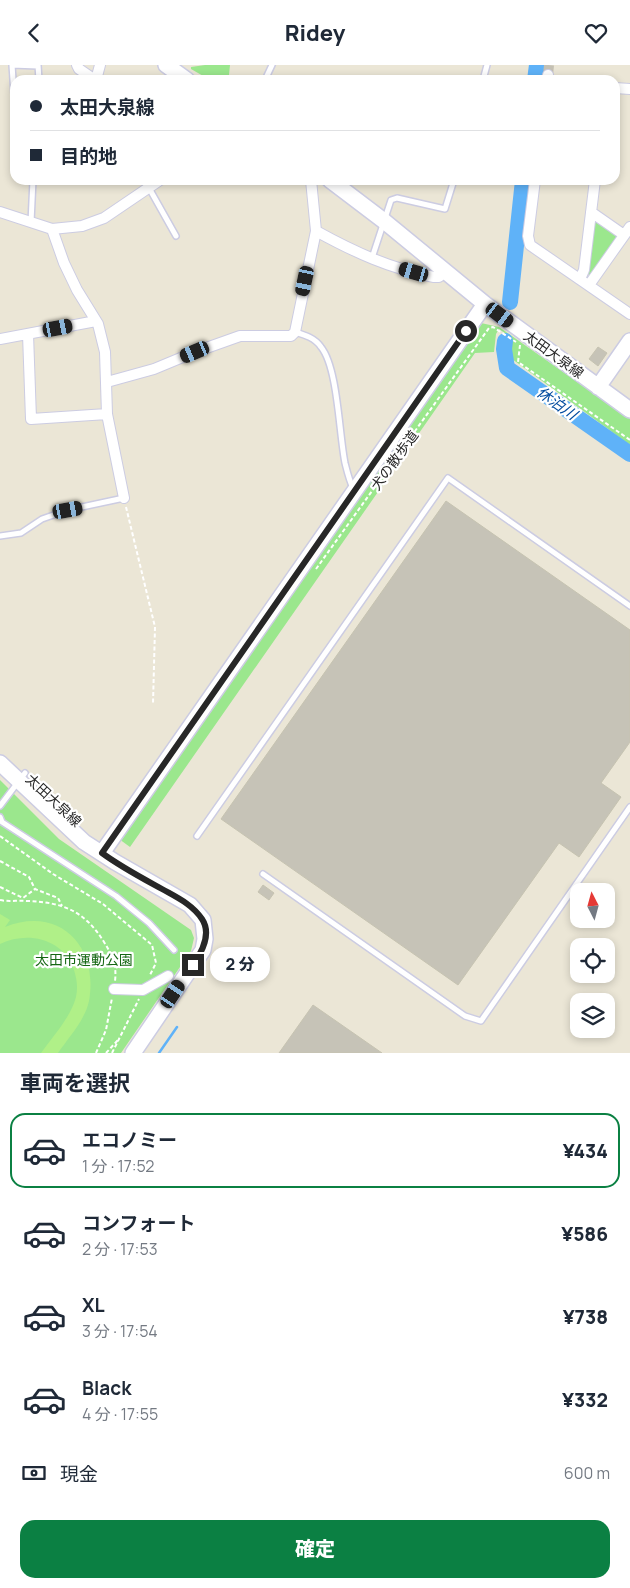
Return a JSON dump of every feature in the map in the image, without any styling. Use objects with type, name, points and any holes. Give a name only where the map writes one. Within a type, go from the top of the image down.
[{"type":"main road","points":[[166,65],[181,75]]},
{"type":"main road","name":"太田大泉線","points":[[337,185],[384,221],[485,304],[630,410]]},
{"type":"main road","points":[[102,853],[485,304]]},
{"type":"main road","points":[[598,387],[630,341]]},
{"type":"main road","name":"太田大泉線","points":[[0,750],[22,777],[84,842],[114,862],[190,905],[203,920],[205,929],[203,950],[133,1053]]},
{"type":"main road","name":"太田大泉線","points":[[0,763],[22,777]]},
{"type":"street","points":[[76,65],[88,75]]},
{"type":"street","points":[[0,212],[52,229],[82,226],[104,218],[144,189],[153,185]]},
{"type":"street","points":[[107,382],[154,369],[240,336],[291,336],[295,332],[316,231],[311,185]]},
{"type":"street","points":[[534,185],[528,241],[530,245],[630,314]]},
{"type":"street","points":[[584,282],[595,185]]},
{"type":"street","points":[[584,282],[627,231],[592,212]]},
{"type":"street","points":[[52,229],[61,256],[77,290],[96,321],[105,352],[107,414],[124,497]]},
{"type":"street","points":[[316,231],[356,253],[372,259],[434,277],[439,277],[445,271]]},
{"type":"street","points":[[0,339],[96,321]]},
{"type":"street","points":[[28,334],[31,419],[107,414]]},
{"type":"street","points":[[114,989],[143,990],[168,976]]},
{"type":"lane","points":[[13,75],[12,65],[38,66]]},
{"type":"lane","points":[[31,222],[33,185]]},
{"type":"lane","points":[[372,259],[384,221],[394,198],[446,209],[453,185]]},
{"type":"lane","points":[[149,188],[176,236]]},
{"type":"lane","points":[[295,332],[308,335],[315,340],[322,347],[327,359],[333,379],[348,477],[355,491]]},
{"type":"lane","points":[[197,837],[448,478],[630,606]]},
{"type":"lane","points":[[0,536],[21,533],[42,519],[68,510],[124,497]]},
{"type":"lane","points":[[0,806],[22,777]]},
{"type":"lane","points":[[263,874],[465,1016],[481,1021],[630,807]]},
{"type":"lane","points":[[0,817],[2,822],[116,896],[149,923],[174,950]]},
{"type":"path","name":"犬の散歩道","points":[[316,569],[489,328],[493,327],[520,345],[518,362],[630,439]]},
{"type":"path","points":[[124,497],[155,627],[152,704]]},
{"type":"path","points":[[0,836],[53,874],[103,904],[152,945],[156,963],[112,1053]]},
{"type":"path","points":[[0,861],[28,877],[36,889],[58,897],[62,906]]},
{"type":"path","points":[[0,887],[23,898],[36,889]]},
{"type":"path","points":[[0,900],[36,901],[62,906],[84,916],[96,929],[109,951],[116,969],[106,1030],[96,1053]]},
{"type":"path","points":[[106,1053],[121,1037]]},
{"type":"green space","points":[[230,65],[229,75],[202,75],[191,69],[191,67]]},
{"type":"green space","points":[[597,220],[617,234],[617,238],[590,276],[588,274],[593,224]]},
{"type":"green space","points":[[481,323],[499,327],[630,419],[630,445],[512,359],[509,336],[499,329],[496,334],[494,352],[475,353],[130,847],[119,839]]},
{"type":"green space","name":"太田市運動公園","points":[[0,780],[59,839],[191,930],[194,938],[191,951],[121,1053],[0,1053]]},
{"type":"green space","points":[[0,914],[10,920],[5,927],[25,922],[42,922],[58,926],[71,935],[81,948],[88,963],[90,981],[87,1008],[76,1028],[58,1053],[41,1053],[66,1019],[74,1004],[77,987],[74,970],[69,959],[62,951],[53,944],[43,940],[21,938],[0,944]]},
{"type":"building","points":[[598,347],[607,353],[598,366],[589,359]]},
{"type":"building","points":[[446,501],[630,630],[630,742],[601,783],[621,797],[579,857],[559,843],[458,985],[221,819]]},
{"type":"building","points":[[263,885],[274,893],[269,900],[258,892]]},
{"type":"building","points":[[313,1005],[382,1053],[279,1053]]},
{"type":"waterway","name":"休泊川","points":[[536,75],[537,65]]},
{"type":"waterway","name":"休泊川","points":[[510,302],[522,185]]},
{"type":"waterway","name":"休泊川","points":[[505,341],[504,349],[507,368],[630,454]]},
{"type":"waterway","points":[[159,1053],[177,1027]]},
{"type":"tunnel","points":[[548,75],[549,65]]},
{"type":"route","points":[[193,965],[203,950],[205,929],[203,920],[190,905],[114,862],[102,853],[466,331]]}]
